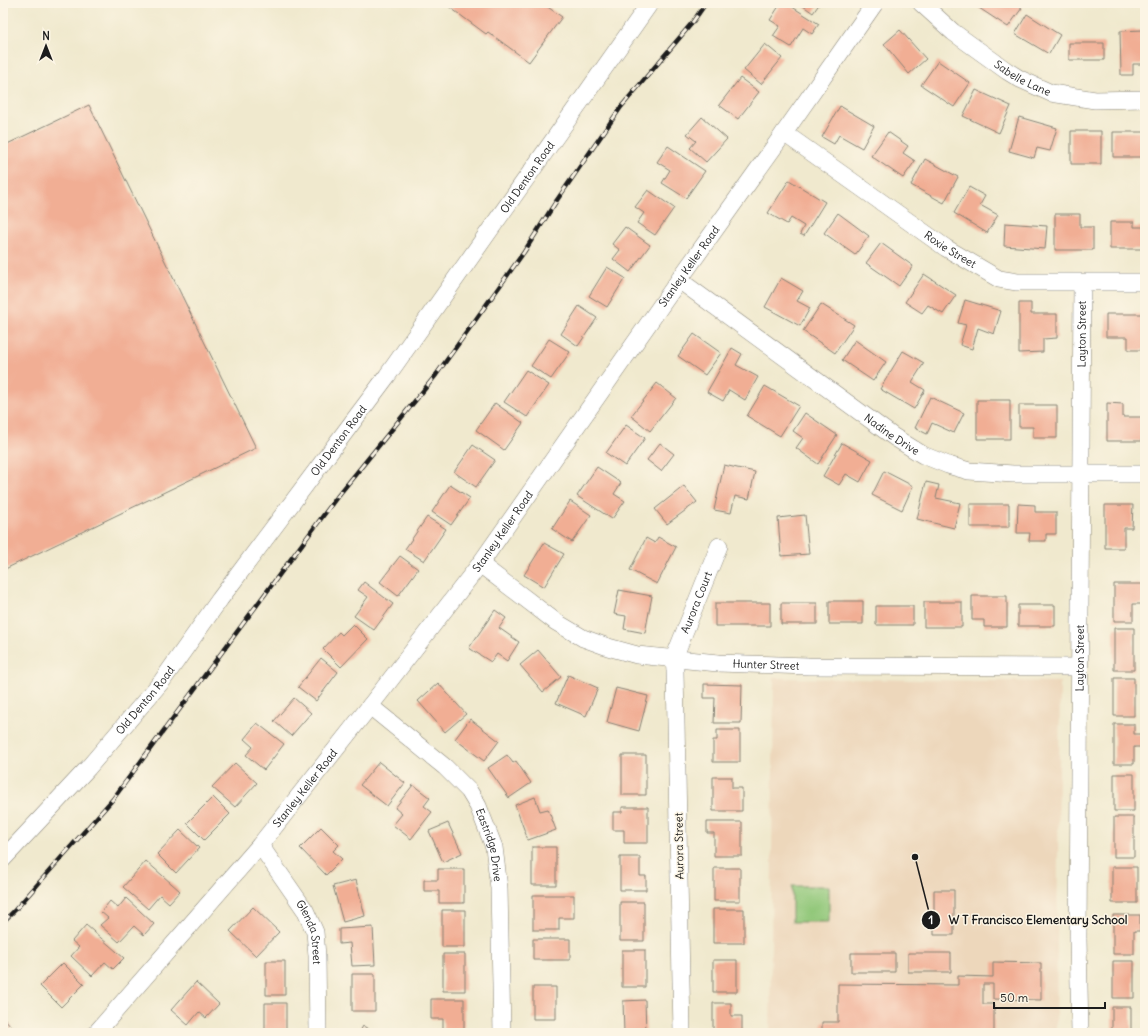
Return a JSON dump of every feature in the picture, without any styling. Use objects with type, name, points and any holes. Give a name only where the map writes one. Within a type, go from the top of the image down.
[{"type":"street","name":"Old Denton Road","points":[[3,859],[88,768],[162,681],[220,599],[387,376],[650,3]]},
{"type":"street","name":"Stanley Keller Road","points":[[96,1033],[260,845],[480,564],[875,3]]},
{"type":"street","name":"Sabelle Lane","points":[[921,3],[953,32],[1007,70],[1020,79],[1051,93],[1096,100],[1145,99]]},
{"type":"street","name":"Roxie Street","points":[[784,133],[946,248],[999,279],[1016,282],[1145,282]]},
{"type":"street","name":"Nadine Drive","points":[[679,280],[894,438],[923,455],[948,465],[969,471],[1013,474],[1145,474]]},
{"type":"street","name":"Layton Street","points":[[1080,1033],[1078,939],[1082,283]]},
{"type":"street","name":"Aurora Court","points":[[674,658],[719,546]]},
{"type":"street","name":"Hunter Street","points":[[480,564],[556,622],[583,638],[637,655],[718,663],[808,666],[1079,667]]},
{"type":"street","name":"Aurora Street","points":[[674,658],[676,679],[682,1033]]},
{"type":"street","name":"Eastridge Drive","points":[[370,706],[445,767],[468,791],[478,806],[494,848],[499,888],[502,1033]]},
{"type":"street","name":"Glenda Street","points":[[260,845],[305,910],[315,932],[318,956],[318,1033]]},
{"type":"shaded area","points":[[774,678],[1060,682],[1056,1033],[770,1033]]},
{"type":"green space","points":[[792,886],[829,886],[829,922],[792,922]]},
{"type":"building","points":[[444,3],[542,3],[562,17],[529,62],[488,32],[486,34]]},
{"type":"building","points":[[781,3],[786,3],[819,24],[812,34],[803,28],[791,47],[773,36],[780,26],[770,20]]},
{"type":"building","points":[[799,3],[820,3],[813,13]]},
{"type":"building","points":[[978,3],[1014,3],[1022,8],[1008,27],[976,6]]},
{"type":"building","points":[[1027,14],[1060,35],[1049,54],[1015,34]]},
{"type":"building","points":[[900,30],[926,59],[909,74],[884,44]]},
{"type":"building","points":[[1143,30],[1143,40],[1145,40],[1145,64],[1133,64],[1133,75],[1121,75],[1120,31]]},
{"type":"building","points":[[1069,43],[1104,43],[1104,60],[1069,60]]},
{"type":"building","points":[[765,44],[782,58],[761,84],[744,70]]},
{"type":"building","points":[[938,61],[970,83],[954,107],[921,85]]},
{"type":"building","points":[[740,78],[759,92],[738,119],[719,105]]},
{"type":"building","points":[[976,90],[1011,106],[999,133],[963,116]]},
{"type":"building","points":[[89,105],[256,448],[3,570],[3,146]]},
{"type":"building","points":[[840,106],[874,126],[862,148],[839,135],[834,144],[822,137]]},
{"type":"building","points":[[702,117],[727,139],[706,162],[690,148],[696,141],[687,134]]},
{"type":"building","points":[[1019,117],[1057,128],[1050,151],[1037,148],[1034,158],[1009,151]]},
{"type":"building","points":[[1071,131],[1101,131],[1101,164],[1071,164]]},
{"type":"building","points":[[888,132],[908,146],[903,153],[915,161],[903,178],[871,156]]},
{"type":"building","points":[[1113,132],[1145,132],[1145,157],[1113,157]]},
{"type":"building","points":[[668,146],[705,171],[686,198],[662,183],[670,170],[657,162]]},
{"type":"building","points":[[925,159],[958,177],[944,203],[911,185]]},
{"type":"building","points":[[789,180],[825,202],[804,236],[800,234],[804,226],[791,218],[787,224],[768,213]]},
{"type":"building","points":[[969,187],[985,196],[980,205],[998,215],[987,233],[954,213]]},
{"type":"building","points":[[648,190],[674,208],[655,235],[637,223],[644,213],[635,207]]},
{"type":"building","points":[[838,213],[869,236],[855,255],[824,233]]},
{"type":"building","points":[[1055,214],[1080,214],[1080,227],[1093,227],[1093,250],[1055,250]]},
{"type":"building","points":[[1110,222],[1134,222],[1134,227],[1145,227],[1145,249],[1110,249]]},
{"type":"building","points":[[1005,223],[1047,226],[1045,249],[1004,246]]},
{"type":"building","points":[[625,227],[650,245],[630,272],[613,259],[620,250],[612,244]]},
{"type":"building","points":[[881,243],[913,266],[899,286],[866,263]]},
{"type":"building","points":[[607,267],[625,278],[607,307],[589,296]]},
{"type":"building","points":[[924,274],[956,295],[943,314],[928,305],[922,313],[905,302]]},
{"type":"building","points":[[781,278],[803,291],[797,301],[810,308],[800,326],[765,307]]},
{"type":"building","points":[[965,300],[1001,311],[994,334],[978,328],[972,349],[960,345],[966,325],[958,323]]},
{"type":"building","points":[[1019,303],[1031,303],[1031,314],[1057,314],[1057,338],[1043,339],[1043,352],[1019,353]]},
{"type":"building","points":[[821,304],[854,325],[835,353],[803,331]]},
{"type":"building","points":[[579,306],[597,318],[578,346],[561,334]]},
{"type":"building","points":[[1106,314],[1145,314],[1145,350],[1128,350],[1128,337],[1106,337]]},
{"type":"building","points":[[694,334],[721,353],[705,375],[678,356]]},
{"type":"building","points":[[549,339],[570,352],[551,379],[531,366]]},
{"type":"building","points":[[855,340],[886,362],[873,381],[842,360]]},
{"type":"building","points":[[732,348],[742,354],[736,365],[758,377],[745,400],[729,390],[723,401],[707,392]]},
{"type":"building","points":[[903,351],[924,363],[912,382],[925,390],[914,409],[880,389]]},
{"type":"building","points":[[526,370],[549,385],[527,417],[504,402]]},
{"type":"building","points":[[657,383],[676,398],[650,431],[631,416]]},
{"type":"building","points":[[765,386],[799,406],[780,436],[747,416]]},
{"type":"building","points":[[930,397],[964,413],[954,433],[932,423],[927,434],[915,428]]},
{"type":"building","points":[[977,400],[1010,400],[1010,439],[977,439]]},
{"type":"building","points":[[495,403],[523,423],[504,450],[476,430]]},
{"type":"building","points":[[1107,403],[1123,404],[1123,417],[1145,417],[1145,441],[1107,441]]},
{"type":"building","points":[[1019,405],[1057,405],[1057,438],[1033,438],[1033,427],[1019,427]]},
{"type":"building","points":[[805,413],[837,435],[818,464],[796,448],[803,438],[793,431]]},
{"type":"building","points":[[626,425],[645,438],[625,466],[606,453]]},
{"type":"building","points":[[660,443],[674,454],[661,471],[647,460]]},
{"type":"building","points":[[842,443],[872,460],[860,482],[846,474],[839,485],[823,476]]},
{"type":"building","points":[[473,445],[495,460],[476,487],[454,472]]},
{"type":"building","points":[[724,465],[755,472],[749,499],[735,496],[731,513],[714,510]]},
{"type":"building","points":[[597,467],[621,483],[614,494],[625,501],[612,519],[577,496]]},
{"type":"building","points":[[884,471],[913,486],[902,510],[872,495]]},
{"type":"building","points":[[926,482],[939,485],[936,498],[960,503],[954,528],[917,519]]},
{"type":"building","points":[[450,485],[470,498],[451,525],[432,512]]},
{"type":"building","points":[[684,486],[697,502],[667,524],[655,509]]},
{"type":"building","points":[[570,501],[591,515],[572,542],[552,529]]},
{"type":"building","points":[[970,504],[1009,504],[1009,527],[970,527]]},
{"type":"building","points":[[1018,504],[1035,505],[1035,512],[1056,512],[1056,534],[1046,534],[1046,541],[1029,541],[1030,533],[1017,533]]},
{"type":"building","points":[[1105,505],[1133,505],[1132,528],[1124,528],[1124,548],[1105,548]]},
{"type":"building","points":[[805,515],[809,554],[781,556],[778,518]]},
{"type":"building","points":[[427,517],[446,529],[424,561],[405,549]]},
{"type":"building","points":[[658,537],[676,547],[657,584],[630,570],[646,538],[655,543]]},
{"type":"building","points":[[544,543],[564,554],[544,587],[524,575]]},
{"type":"building","points":[[400,556],[418,569],[398,596],[380,582]]},
{"type":"building","points":[[364,582],[393,604],[374,630],[354,616],[368,597],[358,590]]},
{"type":"building","points":[[1114,584],[1143,584],[1143,604],[1133,604],[1133,621],[1114,621]]},
{"type":"building","points":[[619,590],[652,596],[645,633],[624,629],[626,616],[614,614]]},
{"type":"building","points":[[972,596],[1007,596],[1007,627],[984,627],[984,620],[972,620]]},
{"type":"building","points":[[829,601],[863,601],[863,624],[829,624]]},
{"type":"building","points":[[924,602],[962,602],[962,627],[924,627]]},
{"type":"building","points":[[715,603],[770,603],[770,626],[715,626]]},
{"type":"building","points":[[781,603],[817,603],[817,624],[781,624]]},
{"type":"building","points":[[1018,605],[1055,605],[1055,626],[1018,626]]},
{"type":"building","points":[[876,606],[913,606],[913,625],[876,625]]},
{"type":"building","points":[[495,610],[506,618],[499,628],[519,642],[507,661],[497,654],[491,662],[469,648]]},
{"type":"building","points":[[353,624],[368,639],[341,667],[323,649],[339,632],[342,635]]},
{"type":"building","points":[[1114,628],[1134,628],[1134,670],[1114,670]]},
{"type":"building","points":[[538,650],[561,677],[543,692],[520,665]]},
{"type":"building","points":[[321,658],[338,672],[316,701],[298,687]]},
{"type":"building","points":[[568,675],[598,688],[586,716],[556,703]]},
{"type":"building","points":[[1114,678],[1134,678],[1134,716],[1114,716]]},
{"type":"building","points":[[438,683],[466,714],[445,732],[418,701]]},
{"type":"building","points":[[704,684],[742,685],[741,723],[714,723],[715,698],[704,698]]},
{"type":"building","points":[[616,688],[648,696],[639,731],[607,722]]},
{"type":"building","points":[[294,698],[311,713],[291,736],[274,721]]},
{"type":"building","points":[[470,719],[499,741],[484,761],[455,739]]},
{"type":"building","points":[[257,723],[284,744],[264,770],[246,755],[253,747],[244,739]]},
{"type":"building","points":[[1114,724],[1134,724],[1134,734],[1142,734],[1142,747],[1134,747],[1134,764],[1114,764]]},
{"type":"building","points":[[717,730],[740,730],[740,762],[713,762],[713,740],[717,740]]},
{"type":"building","points":[[507,755],[513,763],[516,761],[531,783],[509,798],[488,768]]},
{"type":"building","points":[[622,755],[646,755],[646,795],[622,795]]},
{"type":"building","points":[[379,762],[405,783],[387,806],[360,785]]},
{"type":"building","points":[[235,763],[257,783],[235,807],[212,787]]},
{"type":"building","points":[[1114,774],[1134,774],[1134,811],[1114,811]]},
{"type":"building","points":[[713,777],[732,777],[732,788],[742,788],[742,811],[713,811]]},
{"type":"building","points":[[413,785],[430,798],[424,806],[432,812],[411,839],[393,825],[402,814],[395,808]]},
{"type":"building","points":[[213,797],[230,814],[204,840],[187,823]]},
{"type":"building","points":[[535,797],[540,811],[548,809],[556,830],[528,840],[515,805]]},
{"type":"building","points":[[622,807],[648,807],[648,843],[624,843],[624,830],[613,830],[613,812],[622,812]]},
{"type":"building","points":[[1114,817],[1134,817],[1134,857],[1114,857]]},
{"type":"building","points":[[707,822],[742,822],[742,856],[714,856],[714,833],[707,833]]},
{"type":"building","points":[[448,823],[462,853],[443,862],[429,831]]},
{"type":"building","points":[[321,827],[339,845],[333,851],[342,859],[326,875],[300,848]]},
{"type":"building","points":[[180,830],[199,848],[176,873],[157,854]]},
{"type":"building","points":[[532,847],[556,847],[556,885],[532,885]]},
{"type":"building","points":[[620,857],[640,857],[640,876],[646,876],[646,890],[620,890]]},
{"type":"building","points":[[146,861],[180,891],[169,903],[160,895],[148,909],[123,887]]},
{"type":"building","points":[[1112,867],[1137,867],[1137,903],[1112,903]]},
{"type":"building","points":[[714,868],[740,868],[740,901],[714,901]]},
{"type":"building","points":[[438,869],[464,869],[464,903],[439,903],[439,891],[424,891],[424,880],[438,880]]},
{"type":"building","points":[[356,880],[365,916],[343,922],[333,886]]},
{"type":"building","points":[[934,890],[954,890],[954,935],[934,935]]},
{"type":"building","points":[[533,895],[574,895],[574,918],[559,918],[559,930],[533,930]]},
{"type":"building","points":[[126,898],[154,924],[144,935],[134,926],[119,942],[100,925],[108,918],[101,912],[110,901],[118,908]]},
{"type":"building","points":[[620,902],[644,902],[644,941],[620,941]]},
{"type":"building","points":[[253,907],[279,932],[256,956],[230,931]]},
{"type":"building","points":[[713,909],[744,909],[744,943],[713,943]]},
{"type":"building","points":[[442,910],[465,910],[465,947],[442,947]]},
{"type":"building","points":[[1113,915],[1140,915],[1140,931],[1134,931],[1134,954],[1113,954]]},
{"type":"building","points":[[86,925],[124,958],[113,969],[105,962],[92,976],[71,956],[79,947],[72,941]]},
{"type":"building","points":[[373,927],[375,965],[352,966],[350,943],[339,944],[339,929]]},
{"type":"building","points":[[533,939],[570,939],[570,960],[533,960]]},
{"type":"building","points":[[622,950],[645,950],[645,987],[622,987]]},
{"type":"building","points":[[851,953],[895,953],[895,972],[851,972]]},
{"type":"building","points":[[908,953],[951,953],[951,972],[908,972]]},
{"type":"building","points":[[443,954],[465,954],[465,991],[443,991]]},
{"type":"building","points":[[713,960],[737,960],[737,992],[713,992]]},
{"type":"building","points":[[266,961],[285,961],[285,995],[266,995]]},
{"type":"building","points":[[1113,961],[1134,961],[1134,998],[1113,998]]},
{"type":"building","points":[[993,962],[1041,963],[1041,1000],[993,999],[993,984],[983,984],[983,1004],[994,1004],[994,1032],[1002,1033],[862,1031],[862,1033],[822,1033],[822,1022],[838,1022],[838,984],[958,985],[958,976],[993,977]]},
{"type":"building","points":[[63,963],[84,984],[61,1007],[40,986]]},
{"type":"building","points":[[352,974],[375,974],[375,1011],[352,1011]]},
{"type":"building","points":[[196,982],[219,1004],[206,1018],[199,1012],[188,1025],[171,1010]]},
{"type":"building","points":[[533,987],[556,987],[556,1019],[533,1019]]},
{"type":"building","points":[[431,999],[464,999],[464,1032],[443,1032],[443,1019],[431,1019]]},
{"type":"building","points":[[645,1000],[646,1033],[624,1033],[623,1001]]},
{"type":"building","points":[[265,1003],[286,1003],[286,1033],[265,1033]]},
{"type":"building","points":[[713,1003],[731,1003],[731,1016],[742,1016],[742,1033],[713,1033]]},
{"type":"building","points":[[1112,1007],[1131,1007],[1131,1033],[1112,1033]]},
{"type":"building","points":[[3,1017],[12,1027],[5,1033],[3,1033]]},
{"type":"building","points":[[363,1026],[376,1033],[359,1033]]},
{"type":"railway","points":[[3,922],[113,799],[337,497],[436,375],[524,252],[557,200],[621,107],[692,23],[706,3]]},
{"type":"place","name":"W T Francisco Elementary School","points":[[915,857]]}]
